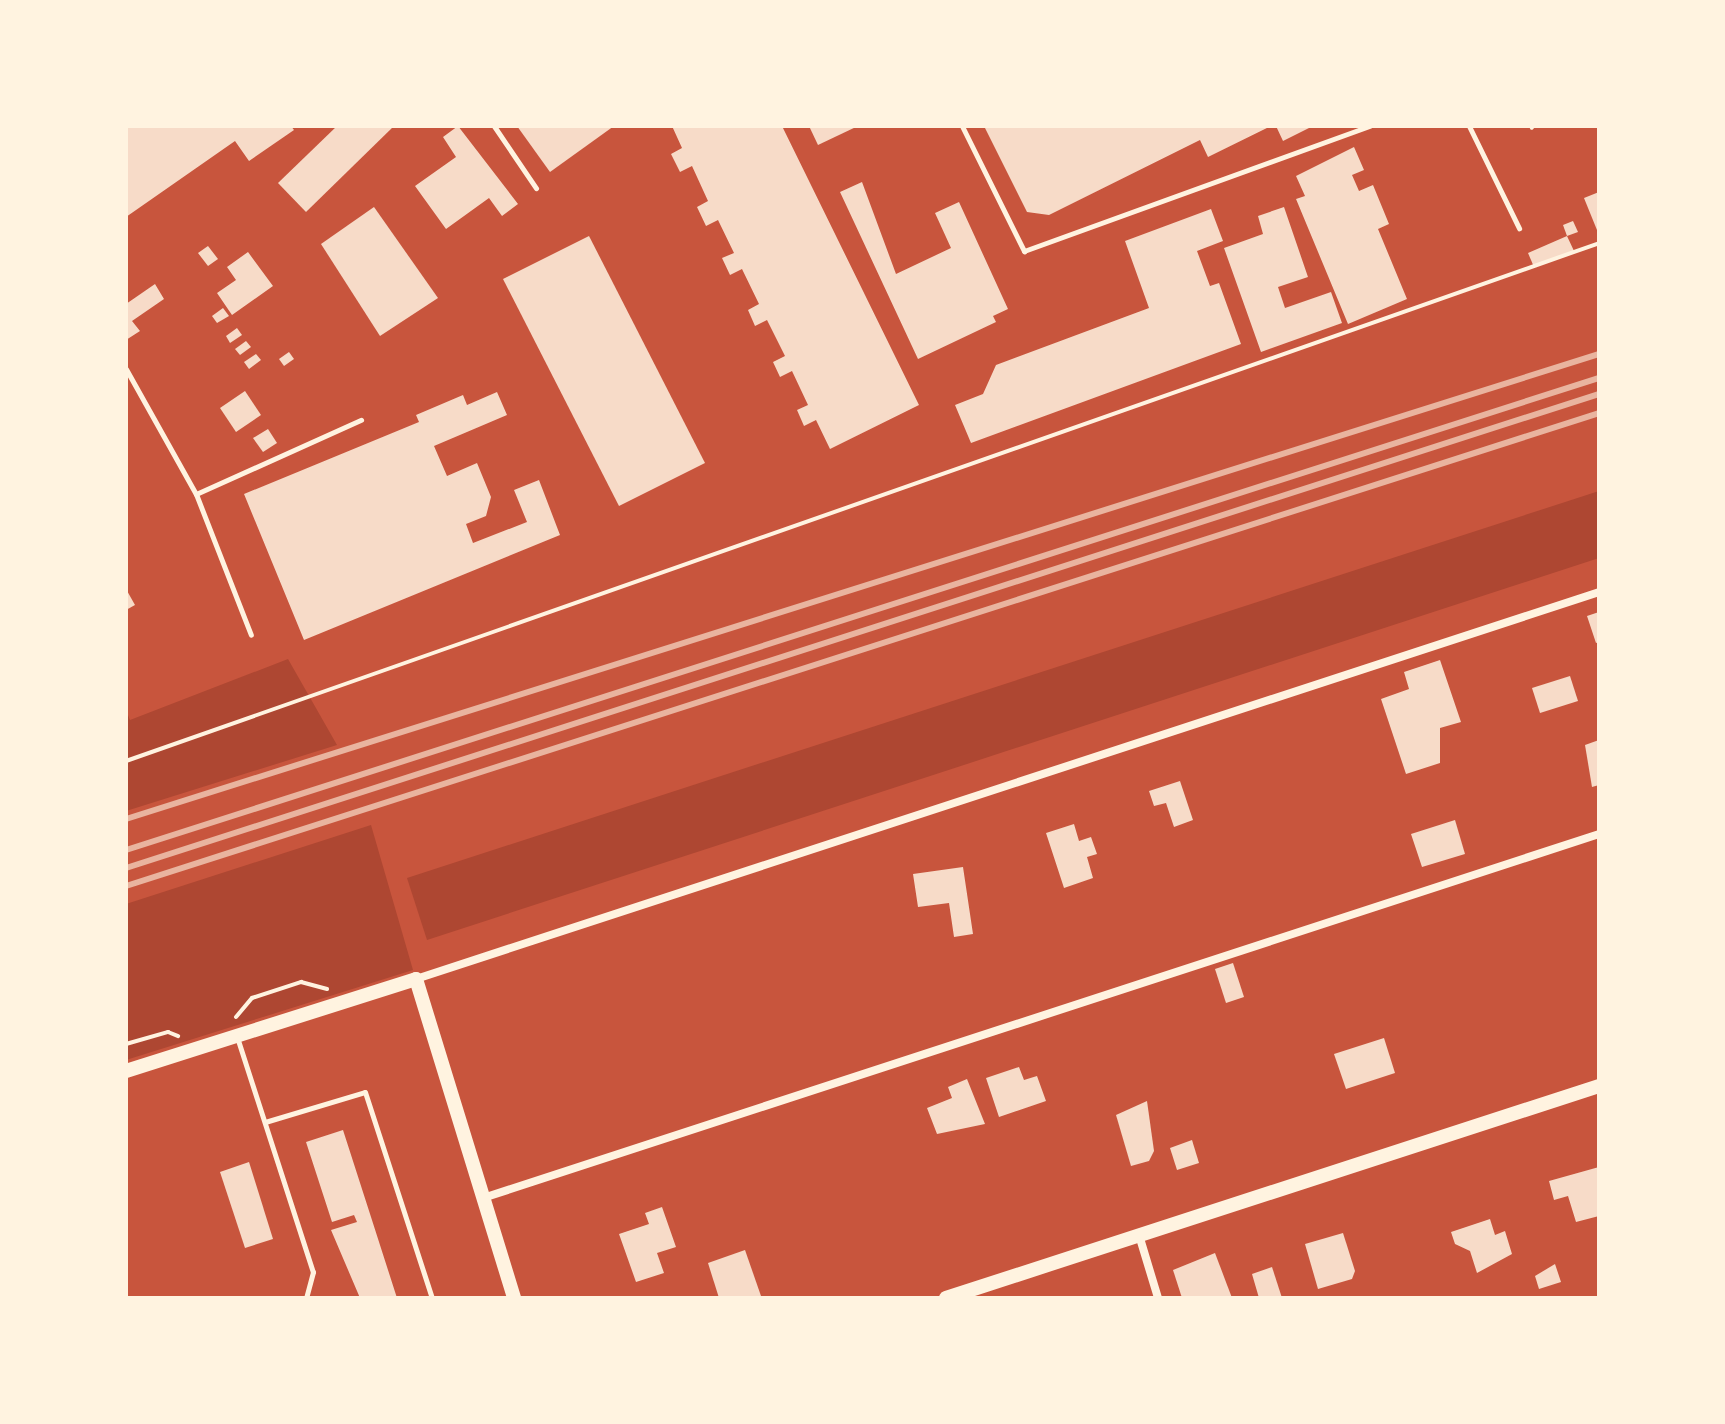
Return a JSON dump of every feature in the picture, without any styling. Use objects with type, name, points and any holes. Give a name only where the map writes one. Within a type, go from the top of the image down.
[{"type":"street","points":[[126,1071],[1599,592]]},
{"type":"street","points":[[483,1198],[1599,834]]},
{"type":"street","points":[[416,979],[514,1298]]},
{"type":"street","points":[[946,1298],[1599,1086]]},
{"type":"street","points":[[1139,1235],[1158,1298]]},
{"type":"lane","points":[[494,126],[536,188]]},
{"type":"lane","points":[[962,126],[1024,251],[1370,126]]},
{"type":"lane","points":[[1469,126],[1519,228]]},
{"type":"lane","points":[[126,369],[128,378],[196,494],[251,635]]},
{"type":"lane","points":[[196,494],[361,420]]},
{"type":"lane","points":[[237,1036],[313,1272],[306,1298]]},
{"type":"lane","points":[[265,1122],[365,1092],[432,1298]]},
{"type":"path","points":[[126,761],[1599,243]]},
{"type":"path","points":[[126,1044],[168,1032],[188,1040]]},
{"type":"shaded area","points":[[1599,491],[1599,558],[427,940],[407,878]]},
{"type":"shaded area","points":[[288,659],[337,745],[126,811],[126,710],[130,720]]},
{"type":"shaded area","points":[[371,825],[413,970],[126,1060],[126,904]]},
{"type":"building","points":[[126,126],[291,126],[294,130],[249,161],[235,141],[126,217]]},
{"type":"building","points":[[337,126],[394,126],[306,212],[278,183]]},
{"type":"building","points":[[458,126],[518,204],[502,216],[489,198],[446,229],[415,186],[456,157],[443,137]]},
{"type":"building","points":[[517,126],[614,126],[550,172]]},
{"type":"building","points":[[672,126],[782,126],[919,405],[830,449],[816,420],[804,426],[797,410],[808,405],[792,371],[780,377],[773,362],[785,356],[767,320],[755,326],[748,310],[759,304],[742,269],[730,275],[722,258],[734,253],[718,220],[706,226],[697,207],[708,201],[692,166],[680,172],[671,154],[682,148]]},
{"type":"building","points":[[809,126],[858,126],[818,145]]},
{"type":"building","points":[[984,126],[1271,126],[1208,157],[1200,140],[1049,215],[1027,212]]},
{"type":"building","points":[[1276,126],[1313,126],[1283,141]]},
{"type":"building","points":[[1354,147],[1364,170],[1352,175],[1359,191],[1373,185],[1389,224],[1378,229],[1407,299],[1348,324],[1296,199],[1305,196],[1296,176]]},
{"type":"building","points":[[862,182],[896,274],[951,248],[935,213],[959,202],[1008,309],[993,316],[996,322],[918,359],[840,192]]},
{"type":"building","points":[[1599,192],[1599,235],[1584,198]]},
{"type":"building","points":[[374,207],[438,298],[380,336],[321,244]]},
{"type":"building","points":[[1284,207],[1308,277],[1278,287],[1285,308],[1331,292],[1342,323],[1261,352],[1224,248],[1263,234],[1258,216]]},
{"type":"building","points":[[1211,209],[1223,241],[1197,251],[1210,286],[1219,283],[1241,344],[971,443],[955,405],[983,394],[996,365],[1149,308],[1125,241]]},
{"type":"building","points":[[1573,221],[1578,232],[1567,236],[1563,225]]},
{"type":"building","points":[[589,236],[705,463],[619,506],[503,279]]},
{"type":"building","points":[[1567,236],[1574,251],[1534,267],[1528,253]]},
{"type":"building","points":[[208,246],[218,259],[208,266],[198,253]]},
{"type":"building","points":[[248,252],[273,286],[232,315],[217,293],[236,280],[227,267]]},
{"type":"building","points":[[155,284],[164,299],[132,321],[140,331],[126,340],[126,304]]},
{"type":"building","points":[[223,308],[229,316],[217,323],[212,316]]},
{"type":"building","points":[[237,328],[242,335],[230,343],[226,336]]},
{"type":"building","points":[[246,341],[251,347],[240,355],[235,349]]},
{"type":"building","points":[[289,352],[294,359],[284,366],[279,359]]},
{"type":"building","points":[[256,354],[261,360],[249,369],[244,362]]},
{"type":"building","points":[[245,391],[261,415],[236,432],[220,408]]},
{"type":"building","points":[[497,392],[507,415],[434,446],[447,476],[477,463],[491,497],[486,516],[466,524],[473,543],[527,522],[514,490],[539,480],[560,535],[304,640],[244,494],[419,422],[416,415],[463,395],[467,405]]},
{"type":"building","points":[[268,429],[277,443],[263,452],[253,438]]},
{"type":"building","points":[[126,589],[135,605],[126,610]]},
{"type":"building","points":[[1599,612],[1599,642],[1596,643],[1587,616]]},
{"type":"building","points":[[1440,660],[1461,722],[1440,728],[1440,763],[1406,774],[1381,699],[1409,689],[1404,672]]},
{"type":"building","points":[[1570,676],[1578,701],[1540,713],[1532,688]]},
{"type":"building","points":[[1599,740],[1599,785],[1592,787],[1585,745]]},
{"type":"building","points":[[1180,781],[1193,820],[1174,827],[1166,803],[1154,806],[1149,791]]},
{"type":"building","points":[[1455,820],[1465,854],[1422,867],[1411,834]]},
{"type":"building","points":[[1074,824],[1079,841],[1091,837],[1097,854],[1087,857],[1093,878],[1064,888],[1046,833]]},
{"type":"building","points":[[963,867],[973,934],[954,937],[949,903],[918,907],[913,874]]},
{"type":"building","points":[[1233,963],[1244,997],[1226,1003],[1215,969]]},
{"type":"building","points":[[1384,1038],[1395,1073],[1346,1089],[1334,1054]]},
{"type":"building","points":[[1019,1067],[1024,1080],[1037,1076],[1046,1101],[999,1117],[986,1078]]},
{"type":"building","points":[[967,1079],[985,1124],[937,1134],[927,1108],[952,1098],[948,1087]]},
{"type":"building","points":[[1147,1101],[1154,1151],[1149,1161],[1131,1166],[1116,1115]]},
{"type":"building","points":[[343,1130],[397,1298],[360,1298],[331,1230],[357,1222],[354,1215],[332,1222],[306,1142]]},
{"type":"building","points":[[1192,1140],[1199,1163],[1177,1170],[1170,1148]]},
{"type":"building","points":[[249,1162],[273,1239],[245,1248],[220,1172]]},
{"type":"building","points":[[1599,1167],[1599,1216],[1576,1222],[1568,1196],[1554,1200],[1549,1181]]},
{"type":"building","points":[[662,1207],[676,1247],[657,1253],[664,1273],[636,1282],[619,1234],[649,1224],[645,1213]]},
{"type":"building","points":[[1490,1219],[1495,1235],[1505,1231],[1512,1254],[1477,1273],[1470,1251],[1455,1244],[1451,1232]]},
{"type":"building","points":[[1343,1233],[1355,1271],[1352,1279],[1318,1289],[1305,1244]]},
{"type":"building","points":[[745,1250],[761,1296],[719,1298],[708,1263]]},
{"type":"building","points":[[1215,1253],[1232,1298],[1182,1298],[1173,1270]]},
{"type":"building","points":[[1555,1264],[1561,1282],[1539,1289],[1535,1276]]},
{"type":"building","points":[[1272,1267],[1282,1298],[1259,1298],[1252,1274]]},
{"type":"railway","points":[[126,819],[1599,354]]},
{"type":"railway","points":[[126,850],[1599,378]]},
{"type":"railway","points":[[126,868],[1599,394]]},
{"type":"railway","points":[[126,886],[1599,413]]}]
